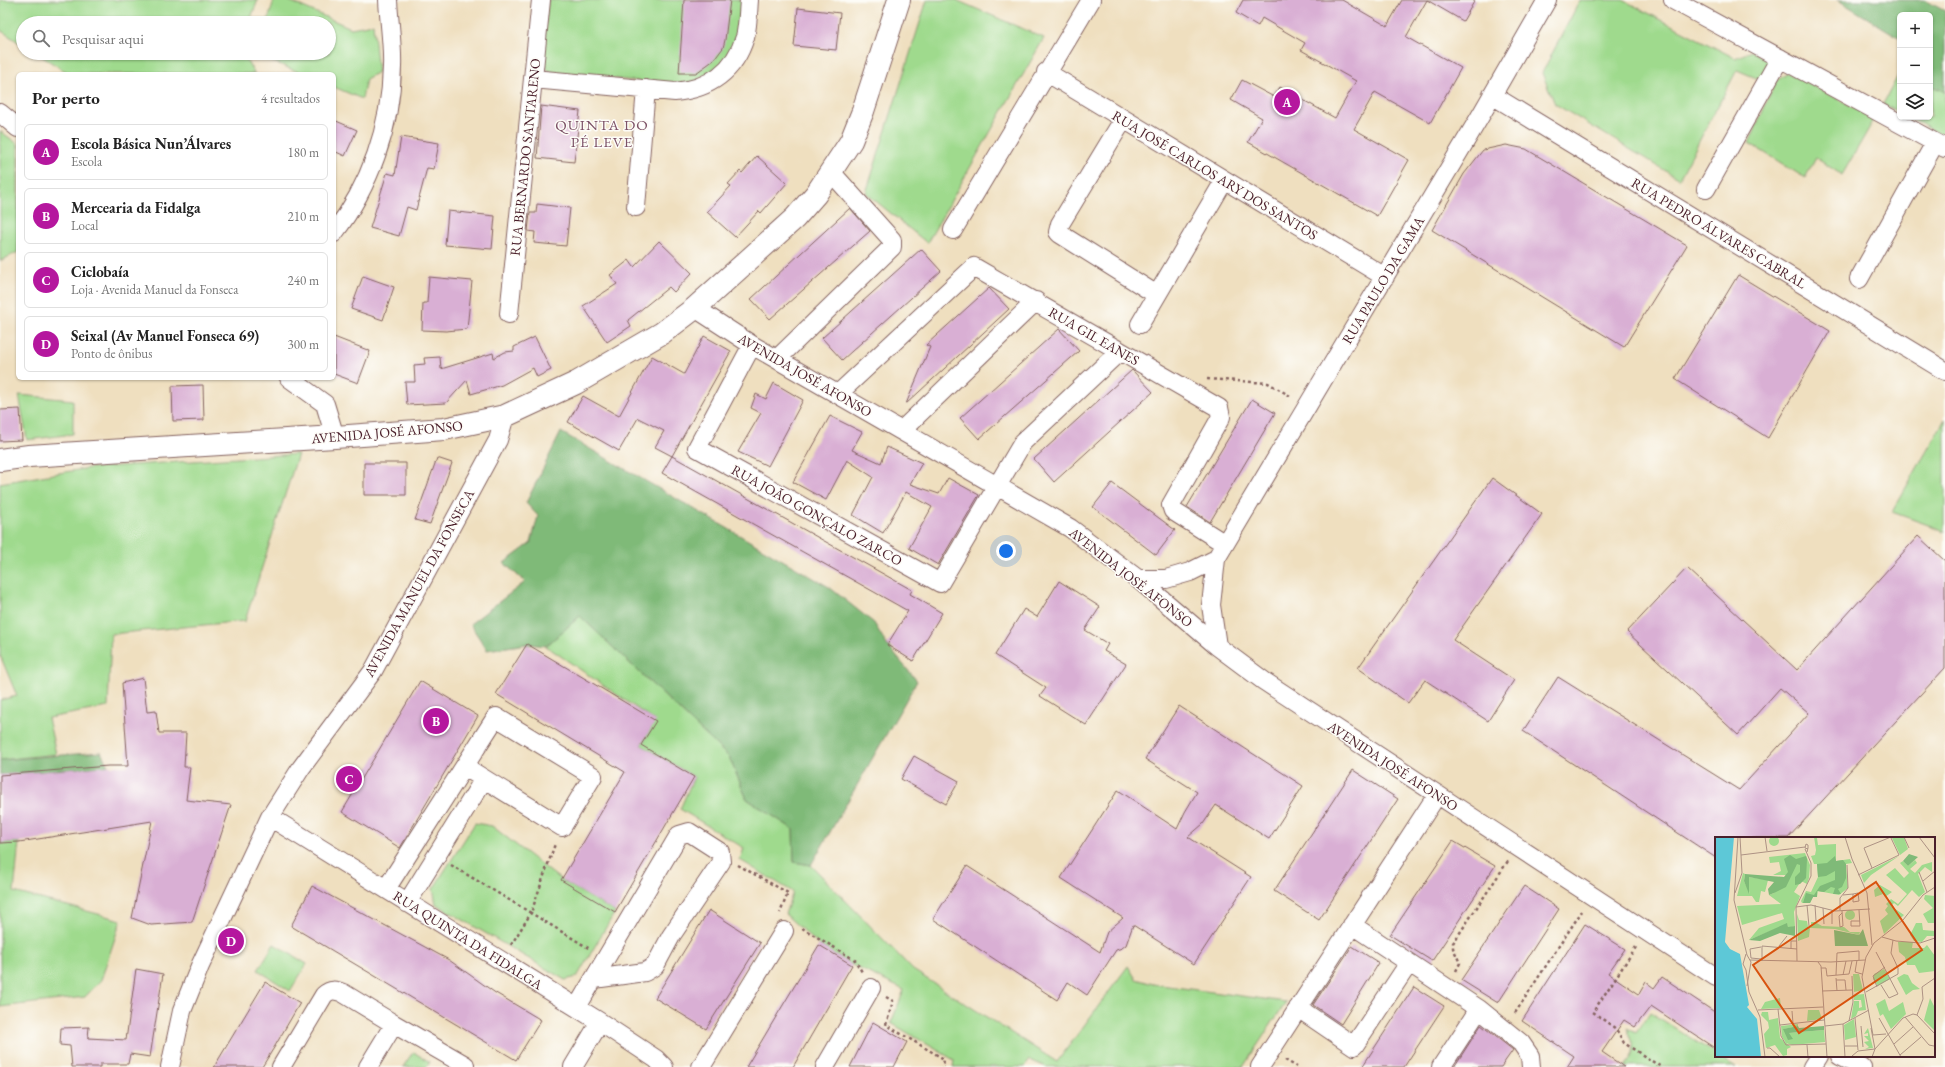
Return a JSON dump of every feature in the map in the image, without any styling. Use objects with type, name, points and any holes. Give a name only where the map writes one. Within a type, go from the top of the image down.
[{"type":"main road","points":[[695,308],[795,218],[832,173],[851,141],[863,111],[900,0]]},
{"type":"main road","name":"AVENIDA JOSÉ AFONSO","points":[[0,460],[29,456],[335,438],[444,429],[505,416],[576,383],[629,354],[662,333],[695,308]]},
{"type":"street","points":[[336,230],[345,218],[370,173],[384,131],[390,99],[392,66],[388,0]]},
{"type":"street","name":"RUA BERNARDO SANTARENO","points":[[509,314],[541,0]]},
{"type":"street","points":[[533,79],[674,92],[692,90],[706,85],[722,74],[735,60],[745,35],[749,0]]},
{"type":"street","points":[[953,230],[1046,72],[1091,0]]},
{"type":"street","name":"RUA PAULO DA GAMA","points":[[1217,646],[1211,605],[1216,559],[1385,277],[1547,0]]},
{"type":"street","points":[[1673,0],[1940,145],[1859,279]]},
{"type":"street","points":[[1706,189],[1780,58]]},
{"type":"street","name":"RUA JOSÉ CARLOS ARY DOS SANTOS","points":[[1046,72],[1123,120],[1385,277]]},
{"type":"street","points":[[636,207],[646,89]]},
{"type":"street","name":"RUA PEDRO ÁLVARES CABRAL","points":[[1492,95],[1945,371]]},
{"type":"street","points":[[0,113],[16,126]]},
{"type":"street","points":[[1123,120],[1060,224],[1058,232],[1157,295]]},
{"type":"street","points":[[777,359],[892,247],[892,240],[832,173]]},
{"type":"street","points":[[1140,324],[1224,181]]},
{"type":"street","name":"RUA GIL EANES","points":[[838,394],[974,267],[1036,301],[1219,408],[1221,417],[1171,502],[1171,508],[1225,544]]},
{"type":"street","points":[[902,430],[1036,301]]},
{"type":"street","name":"AVENIDA JOSÉ AFONSO","points":[[695,308],[752,345],[1070,528],[1138,579],[1217,646],[1264,681],[1715,976]]},
{"type":"street","name":"RUA JOÃO GONÇALO ZARCO","points":[[752,345],[697,448],[940,583],[997,485]]},
{"type":"street","points":[[997,485],[1022,442],[1120,350]]},
{"type":"street","points":[[292,380],[325,404],[335,438]]},
{"type":"street","name":"AVENIDA MANUEL DA FONSECA","points":[[170,1067],[182,1011],[200,966],[270,817],[301,768],[373,671],[498,440],[505,416]]},
{"type":"street","points":[[1138,579],[1166,579],[1190,572],[1216,559]]},
{"type":"street","points":[[386,890],[496,717],[593,776],[562,827],[465,767]]},
{"type":"street","points":[[407,902],[484,779]]},
{"type":"street","points":[[1260,1067],[1437,795]]},
{"type":"street","name":"RUA QUINTA DA FIDALGA","points":[[270,817],[600,1022],[656,1059],[664,1067]]},
{"type":"street","points":[[577,1008],[606,958],[682,833],[689,832],[720,852],[722,855],[721,862],[671,936],[654,966],[645,972],[594,979]]},
{"type":"street","points":[[701,1067],[789,925]]},
{"type":"street","points":[[1352,925],[1479,1009],[1521,1043],[1530,1056],[1531,1067]]},
{"type":"street","points":[[1298,1008],[1354,1046],[1409,963]]},
{"type":"street","points":[[825,1067],[872,988]]},
{"type":"street","points":[[281,1067],[324,995],[330,990],[343,993],[465,1065]]},
{"type":"street","points":[[1441,1067],[1479,1009]]},
{"type":"street","points":[[573,1067],[600,1022]]},
{"type":"street","points":[[368,1067],[394,1024]]},
{"type":"street","points":[[1812,1067],[1818,1057]]},
{"type":"street","points":[[1836,1057],[1850,1067]]},
{"type":"street","points":[[1842,1057],[1862,1067]]},
{"type":"path","points":[[1183,388],[1196,378],[1268,383],[1308,406]]},
{"type":"path","points":[[502,961],[531,913],[562,827]]},
{"type":"path","points":[[1446,987],[1460,963],[1453,948],[1453,943],[1517,847]]},
{"type":"path","points":[[722,855],[788,893],[779,914],[789,925],[855,960],[872,988],[893,1001],[886,1025],[944,1059],[943,1067]]},
{"type":"path","points":[[436,856],[606,958]]},
{"type":"path","points":[[1514,1014],[1591,896]]},
{"type":"path","points":[[1646,931],[1593,1012],[1616,1029],[1624,1043],[1661,1067]]},
{"type":"green space","points":[[0,0],[258,0],[252,16],[16,16],[16,40],[0,30]]},
{"type":"green space","points":[[274,0],[287,0],[324,16],[269,16]]},
{"type":"green space","points":[[548,0],[743,0],[738,39],[729,58],[696,82],[674,85],[550,72],[544,65],[542,58]]},
{"type":"green space","points":[[927,0],[956,0],[1044,38],[927,243],[866,193]]},
{"type":"green space","points":[[1580,0],[1623,0],[1735,58],[1752,51],[1770,63],[1761,80],[1737,70],[1679,179],[1555,104],[1542,73]]},
{"type":"green space","points":[[1838,0],[1925,0],[1945,11],[1945,92],[1933,86],[1933,12],[1897,12],[1897,36]]},
{"type":"green space","points":[[336,21],[351,28],[373,24],[378,72],[366,79],[362,99],[336,88],[336,72],[298,72],[269,60],[336,60]]},
{"type":"green space","points":[[47,60],[246,60],[254,72],[67,72]]},
{"type":"green space","points":[[1788,73],[1875,118],[1842,175],[1816,158],[1805,178],[1749,143],[1776,81]]},
{"type":"green space","points":[[1897,78],[1897,111],[1883,104]]},
{"type":"green space","points":[[1933,86],[1945,92],[1945,137],[1914,120],[1933,120]]},
{"type":"green space","points":[[0,131],[16,143],[16,253],[0,261]]},
{"type":"green space","points":[[19,395],[73,400],[73,434],[27,440]]},
{"type":"green space","points":[[1945,419],[1945,531],[1892,512]]},
{"type":"green space","points":[[561,432],[829,587],[874,623],[887,645],[917,681],[811,865],[794,862],[793,829],[747,799],[729,757],[580,616],[546,646],[527,644],[487,650],[470,624],[525,582],[504,563],[531,543],[538,516],[526,503]]},
{"type":"green space","points":[[298,454],[245,621],[111,634],[108,707],[48,718],[56,754],[0,760],[0,700],[17,696],[0,655],[0,483],[89,468]]},
{"type":"green space","points":[[580,616],[729,757],[747,799],[793,829],[794,862],[811,865],[913,970],[1057,1062],[1128,966],[1136,979],[1153,984],[1286,1002],[1243,1067],[1046,1067],[1030,1060],[1025,1067],[953,1067],[954,1060],[891,1023],[904,990],[852,965],[819,945],[785,914],[793,892],[740,860],[744,848],[680,809],[694,777],[641,745],[655,721],[546,646]]},
{"type":"green space","points":[[101,752],[108,766],[0,775],[0,760]]},
{"type":"green space","points":[[475,823],[492,826],[561,880],[615,912],[577,977],[565,980],[436,904],[433,889]]},
{"type":"green space","points":[[19,842],[14,892],[121,920],[101,980],[85,997],[0,1007],[0,843]]},
{"type":"green space","points":[[274,944],[307,964],[290,991],[258,970]]},
{"type":"green space","points":[[1650,1012],[1715,1054],[1715,1057],[1720,1057],[1736,1067],[1625,1067],[1632,1056],[1634,1048],[1627,1028],[1636,1033]]},
{"type":"green space","points":[[413,1052],[430,1062],[427,1067],[403,1067]]},
{"type":"building","points":[[684,0],[730,0],[723,48],[714,60],[696,73],[679,73]]},
{"type":"building","points":[[1243,0],[1342,0],[1387,26],[1402,0],[1427,0],[1406,37],[1461,68],[1430,123],[1375,92],[1354,129],[1409,160],[1377,216],[1248,142],[1262,118],[1231,100],[1242,80],[1274,97],[1280,87],[1335,118],[1356,81],[1301,50],[1305,43],[1262,18],[1258,26],[1236,13]]},
{"type":"building","points":[[1427,0],[1475,0],[1463,21]]},
{"type":"building","points":[[798,8],[840,13],[836,50],[794,46]]},
{"type":"building","points":[[541,106],[580,111],[574,162],[537,158]]},
{"type":"building","points":[[336,121],[357,130],[345,156],[336,152]]},
{"type":"building","points":[[401,137],[439,143],[434,169],[427,168],[416,210],[407,207],[399,236],[370,228],[387,173],[395,175]]},
{"type":"building","points":[[1506,145],[1526,149],[1687,245],[1624,347],[1432,230],[1464,174],[1483,150]]},
{"type":"building","points":[[757,156],[787,183],[761,213],[759,211],[735,237],[707,212],[731,186],[728,184],[740,171],[742,173]]},
{"type":"building","points":[[537,204],[570,208],[566,246],[534,243],[535,232],[528,231],[530,213],[536,213]]},
{"type":"building","points":[[850,208],[870,231],[770,319],[751,299]]},
{"type":"building","points":[[448,211],[495,216],[492,249],[445,245]]},
{"type":"building","points":[[659,241],[692,273],[674,292],[669,287],[628,320],[631,326],[607,342],[583,306],[617,284],[610,275],[629,260],[634,267]]},
{"type":"building","points":[[921,249],[941,271],[842,360],[822,338]]},
{"type":"building","points":[[1738,275],[1830,331],[1768,438],[1675,379]]},
{"type":"building","points":[[363,276],[394,287],[383,320],[351,309]]},
{"type":"building","points":[[429,277],[472,281],[467,329],[446,331],[422,330],[423,303],[427,303]]},
{"type":"building","points":[[989,288],[1009,309],[906,404],[930,347],[926,345]]},
{"type":"building","points":[[1059,329],[1079,351],[979,439],[960,418]]},
{"type":"building","points":[[704,336],[731,351],[672,456],[655,447],[664,431],[638,418],[619,451],[568,422],[583,396],[619,416],[652,356],[684,374]]},
{"type":"building","points":[[535,337],[551,370],[537,377],[533,368],[502,385],[471,394],[467,380],[446,403],[407,405],[405,382],[415,382],[414,365],[425,364],[424,358],[440,357],[441,369],[493,353],[494,358],[505,352],[514,351],[514,347]]},
{"type":"building","points":[[336,338],[370,351],[358,383],[336,375]]},
{"type":"building","points":[[1132,370],[1153,392],[1054,482],[1034,459]]},
{"type":"building","points":[[774,383],[803,400],[768,466],[738,452],[761,413],[751,408],[756,394],[766,399]]},
{"type":"building","points":[[203,385],[204,420],[173,421],[172,386]]},
{"type":"building","points":[[1252,399],[1275,413],[1210,522],[1187,507]]},
{"type":"building","points":[[20,409],[22,440],[0,441],[0,410]]},
{"type":"building","points":[[830,416],[862,432],[852,450],[881,463],[887,447],[922,463],[910,484],[939,494],[948,478],[979,495],[938,565],[909,548],[932,507],[906,492],[883,533],[853,515],[873,477],[847,460],[826,500],[793,482]]},
{"type":"building","points":[[672,456],[912,590],[910,594],[942,613],[913,661],[887,645],[908,611],[662,473]]},
{"type":"building","points":[[437,458],[452,463],[430,524],[415,520]]},
{"type":"building","points":[[364,463],[406,463],[406,495],[364,495]]},
{"type":"building","points":[[1492,478],[1542,514],[1453,640],[1514,680],[1488,721],[1425,680],[1408,703],[1358,668]]},
{"type":"building","points":[[1112,483],[1175,530],[1156,555],[1093,507]]},
{"type":"building","points":[[1918,536],[1945,561],[1945,668],[1789,837],[1715,837],[1715,857],[1523,731],[1558,677],[1739,790],[1809,713],[1780,688],[1738,735],[1627,632],[1687,568],[1797,670]]},
{"type":"building","points":[[1059,581],[1100,607],[1085,630],[1108,644],[1104,651],[1126,664],[1086,725],[1040,696],[1046,688],[995,655],[1024,609],[1037,617]]},
{"type":"building","points":[[527,644],[656,721],[641,745],[694,777],[615,912],[561,880],[625,772],[496,694]]},
{"type":"building","points":[[143,678],[147,712],[156,711],[159,733],[186,733],[184,767],[190,767],[186,800],[231,805],[192,922],[151,925],[132,918],[152,821],[19,842],[0,843],[0,775],[108,766],[128,766],[122,683]]},
{"type":"building","points":[[420,681],[478,716],[400,848],[342,812]]},
{"type":"building","points":[[1179,706],[1303,786],[1269,839],[1216,805],[1203,824],[1188,837],[1251,877],[1194,964],[1133,925],[1126,945],[1116,950],[1087,995],[1068,982],[1057,1000],[933,919],[967,866],[1100,952],[1107,932],[1123,918],[1061,878],[1118,790],[1177,829],[1197,792],[1145,759]]},
{"type":"building","points":[[914,756],[959,781],[946,804],[901,779]]},
{"type":"building","points":[[1353,770],[1398,799],[1319,920],[1274,891]]},
{"type":"building","points":[[1453,841],[1495,866],[1432,961],[1390,935]]},
{"type":"building","points":[[312,886],[449,960],[494,992],[541,1020],[516,1060],[291,926]]},
{"type":"building","points":[[1524,886],[1559,909],[1498,1003],[1461,980]]},
{"type":"building","points":[[709,910],[760,943],[706,1029],[655,998]]},
{"type":"building","points":[[1585,924],[1625,949],[1608,973],[1639,994],[1646,982],[1654,988],[1662,977],[1715,1012],[1715,1048],[1651,1006],[1635,1027],[1624,1020],[1602,1052],[1624,1067],[1567,1067],[1574,1056],[1522,1021]]},
{"type":"building","points":[[819,945],[852,965],[793,1067],[746,1067]]},
{"type":"building","points":[[1352,946],[1379,963],[1341,1024],[1313,1005]]},
{"type":"building","points":[[136,969],[163,974],[150,1057],[130,1054],[128,1064],[100,1064],[100,1067],[72,1067],[70,1046],[60,1045],[61,1028],[89,1027],[88,1038],[126,1040]]},
{"type":"building","points":[[265,982],[300,1003],[275,1046],[262,1067],[214,1067]]},
{"type":"building","points":[[1414,987],[1444,1006],[1404,1067],[1362,1067]]},
{"type":"building","points":[[873,1022],[907,1042],[894,1067],[850,1067]]},
{"type":"building","points":[[1481,1025],[1513,1050],[1501,1067],[1454,1067]]},
{"type":"place","name":"Escola Básica Nun’Álvares","points":[[1287,102]]},
{"type":"place","name":"Mercearia da Fidalga","points":[[436,721]]},
{"type":"place","name":"Ciclobaía","points":[[349,779]]},
{"type":"place","name":"Seixal (Av Manuel Fonseca 69)","points":[[231,941]]},
{"type":"district","name":"QUINTA DO PÉ LEVE","points":[[602,132]]}]
